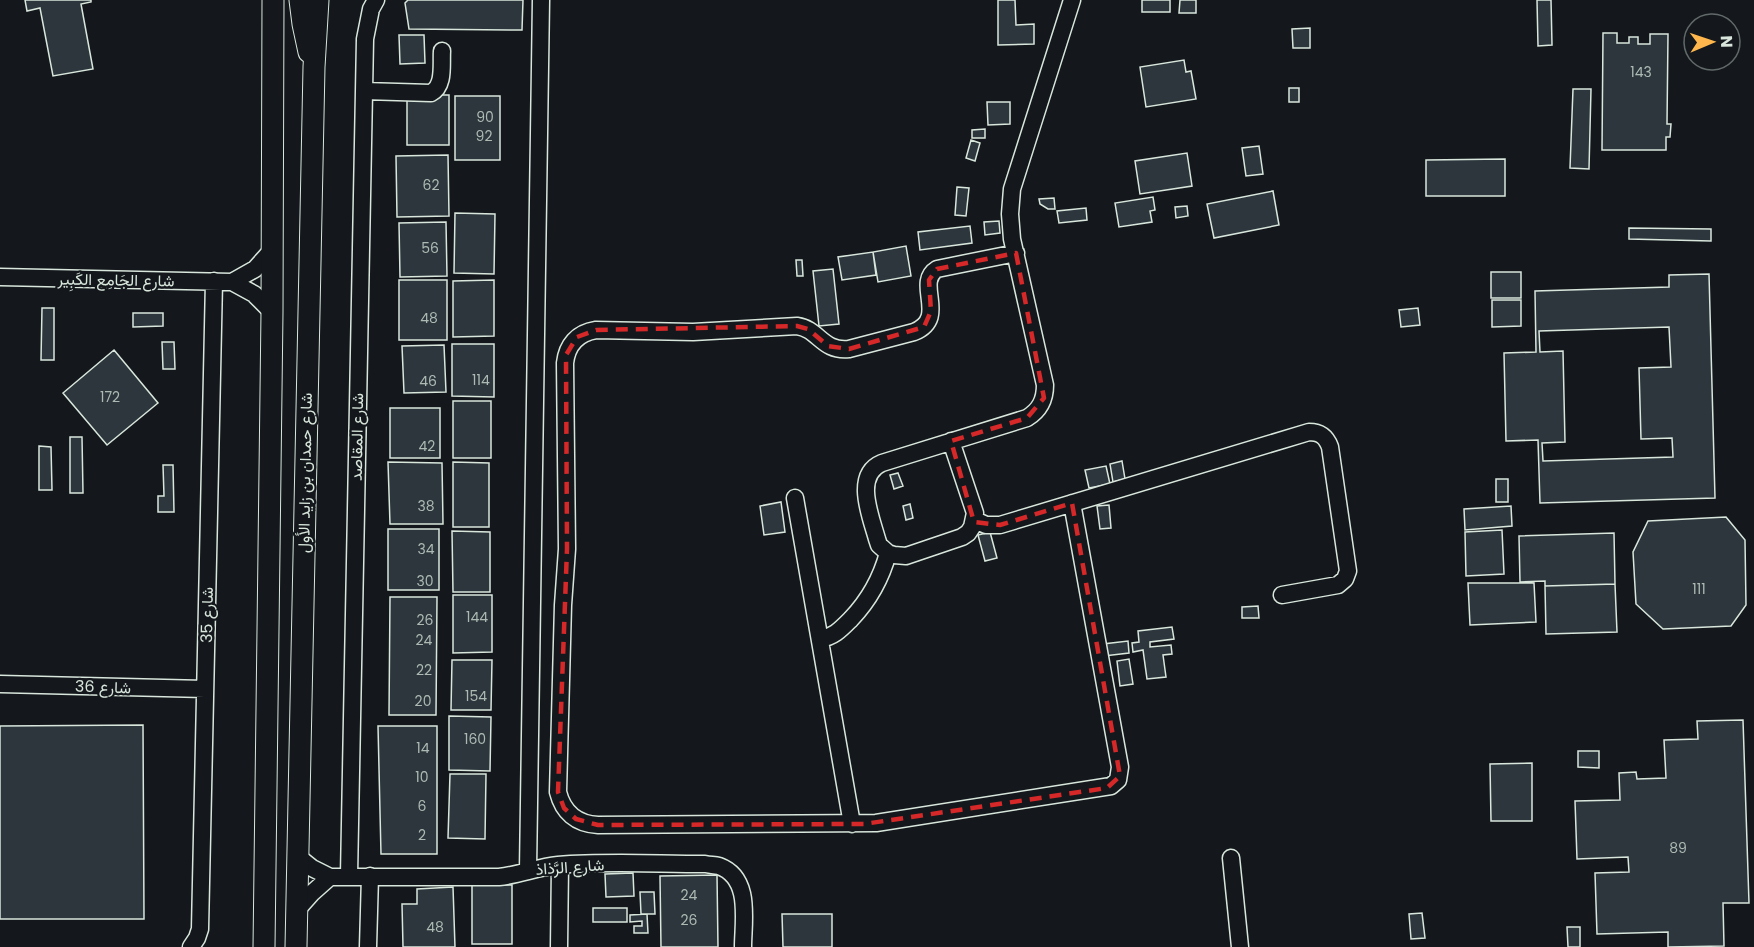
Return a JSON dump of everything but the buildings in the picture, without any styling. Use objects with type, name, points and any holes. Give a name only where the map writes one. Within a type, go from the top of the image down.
[{"type":"main road","points":[[264,947],[272,312],[273,0]]},
{"type":"main road","points":[[300,0],[307,46],[314,67]]},
{"type":"main road","name":"شارع حمدان بن زايد الأول","points":[[296,947],[314,67],[318,0]]},
{"type":"main road","points":[[250,947],[264,921]]},
{"type":"street","name":"شارع المقاصد","points":[[349,876],[364,91],[366,32],[371,9],[376,0]]},
{"type":"street","points":[[528,870],[541,0]]},
{"type":"street","points":[[951,441],[973,507],[975,520],[968,533],[906,556],[888,553],[879,545],[866,495],[866,481],[870,471],[882,463],[951,441],[1027,418],[1038,410],[1044,398],[1045,385],[1010,221],[1012,189],[1072,0]]},
{"type":"street","points":[[364,91],[432,93],[441,82],[442,51]]},
{"type":"street","points":[[232,282],[255,269],[272,250]]},
{"type":"street","points":[[1016,253],[941,267],[933,271],[929,280],[930,317],[924,327],[914,332],[849,349],[834,349],[808,329],[796,326],[693,332],[596,330],[583,333],[572,342],[566,355],[567,549],[563,605],[558,792],[564,808],[576,819],[598,825],[852,824],[876,823],[1107,788],[1118,780],[1120,767],[1072,503]]},
{"type":"street","name":"شارع الجَامِع الكَبِير","points":[[0,277],[232,282],[254,294],[272,312]]},
{"type":"street","name":"شارع 35","points":[[191,947],[200,929],[214,281]]},
{"type":"street","points":[[975,520],[986,525],[1000,525],[1309,432],[1321,434],[1330,447],[1348,571],[1345,579],[1338,585],[1282,596]]},
{"type":"street","points":[[795,498],[852,824]]},
{"type":"street","points":[[820,639],[828,638],[838,632],[864,604],[879,581],[888,553]]},
{"type":"street","name":"شارع 36","points":[[0,684],[205,689]]},
{"type":"street","points":[[296,911],[330,877],[312,868],[297,856]]},
{"type":"street","points":[[1231,858],[1240,947]]},
{"type":"street","name":"شارع الرَّذاذ","points":[[330,877],[499,877],[560,865],[705,864],[721,867],[733,875],[741,888],[744,904],[743,947]]},
{"type":"street","points":[[559,947],[560,865]]},
{"type":"street","points":[[368,947],[369,876]]},
{"type":"highlighted area","points":[[1016,253],[1044,398],[1027,418],[951,441],[974,522],[1000,525],[1072,503],[1120,776],[1107,788],[864,824],[598,825],[576,819],[564,808],[558,792],[567,549],[566,355],[577,337],[596,330],[797,326],[808,329],[828,346],[849,349],[924,327],[931,311],[929,280],[937,269]]}]
